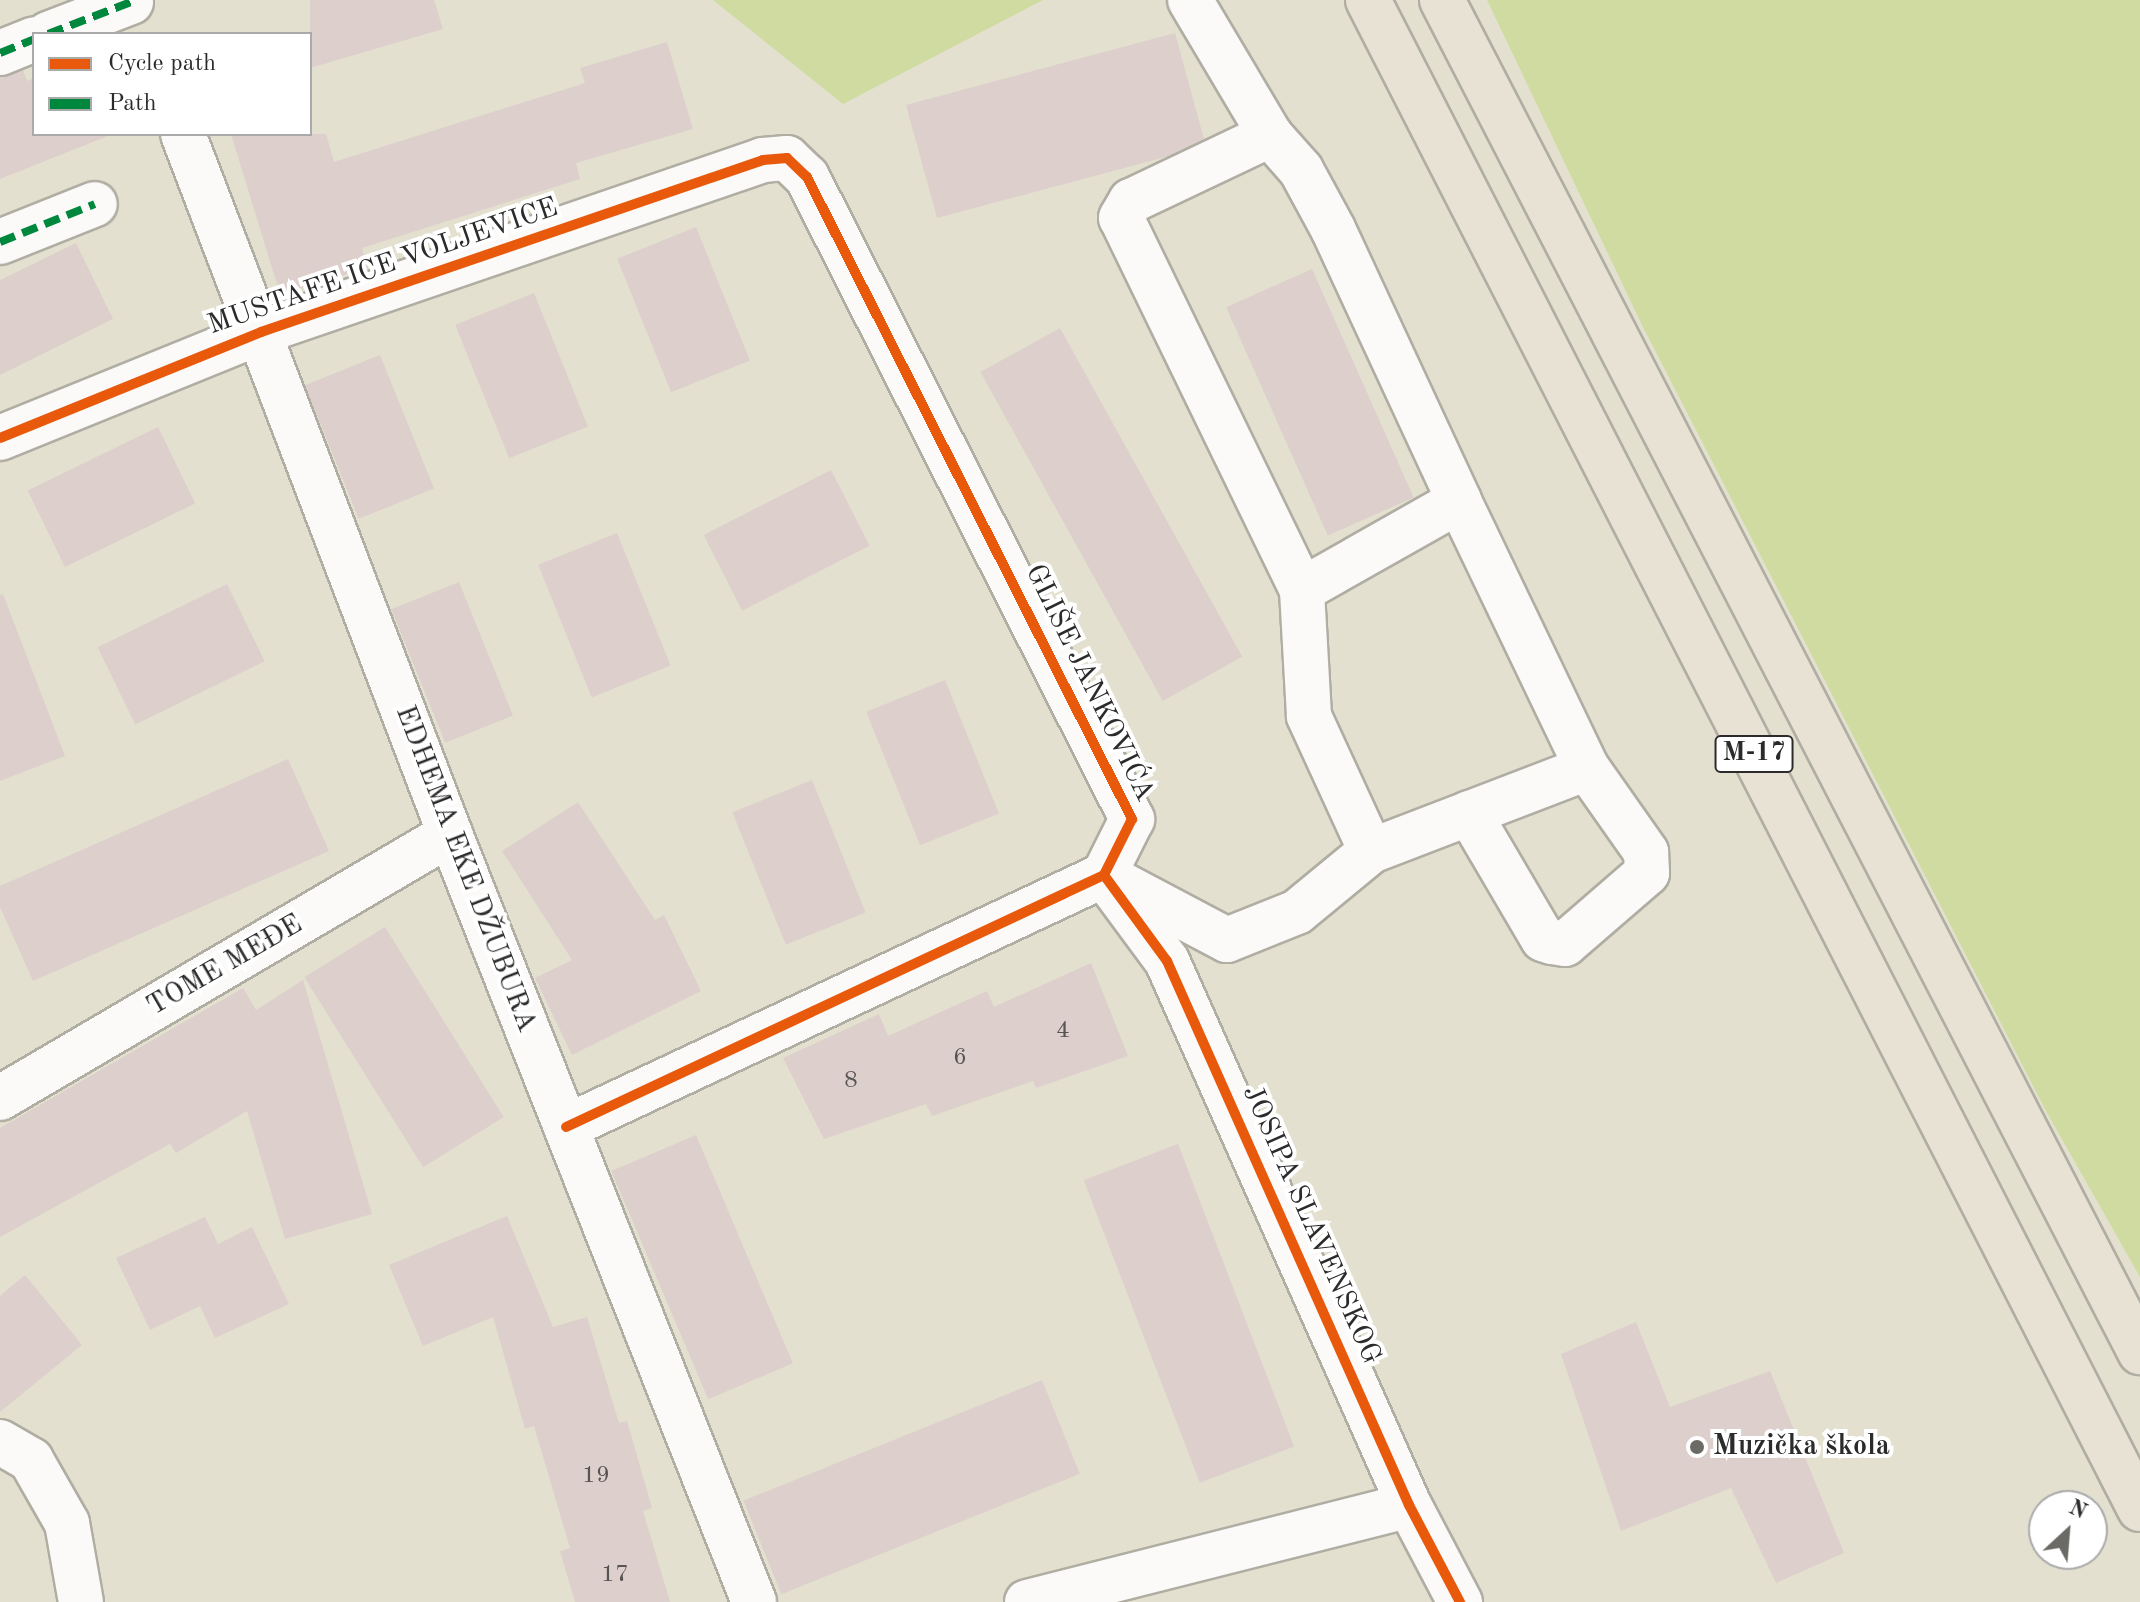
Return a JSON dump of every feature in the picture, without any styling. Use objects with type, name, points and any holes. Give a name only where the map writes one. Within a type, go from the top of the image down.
[{"type":"highway","name":"M-17","points":[[1368,0],[2140,1509]]},
{"type":"highway","name":"M-17","points":[[1442,0],[2140,1352]]},
{"type":"street","points":[[1190,0],[1270,135],[1301,170],[1333,229],[1587,768],[1646,852],[1647,873],[1565,944],[1543,939],[1469,813]]},
{"type":"street","points":[[56,32],[135,12]]},
{"type":"street","points":[[0,53],[32,40]]},
{"type":"street","points":[[1270,135],[1131,201],[1121,218],[1302,590],[1309,716],[1371,851]]},
{"type":"street","name":"EDHEMA EKE DŽUBURA","points":[[184,136],[450,834],[754,1602]]},
{"type":"street","name":"MUSTAFE ICE VOLJEVICE","points":[[0,438],[261,332],[763,160],[787,158]]},
{"type":"street","name":"GLIŠE JANKOVIĆA","points":[[787,158],[807,177],[1132,819],[1104,875]]},
{"type":"street","points":[[0,242],[95,204]]},
{"type":"street","points":[[1302,590],[1459,501]]},
{"type":"street","points":[[566,1127],[1104,875],[1227,940],[1297,912],[1371,851],[1587,768]]},
{"type":"street","name":"TOME MEĐE","points":[[0,1098],[450,834]]},
{"type":"street","name":"JOSIPA SLAVENSKOG","points":[[1104,875],[1167,961],[1409,1505],[1460,1602]]},
{"type":"street","points":[[0,1442],[31,1460],[67,1523],[81,1602]]},
{"type":"street","points":[[1027,1602],[1409,1505]]},
{"type":"green space","points":[[713,0],[1043,0],[843,104]]},
{"type":"green space","points":[[1487,0],[2140,0],[2140,1277],[2046,1111],[1642,325]]},
{"type":"building","points":[[310,0],[434,0],[443,29],[312,67]]},
{"type":"building","points":[[1175,33],[1204,139],[1169,156],[937,218],[906,105]]},
{"type":"building","points":[[667,42],[693,129],[576,163],[580,179],[362,248],[368,268],[280,294],[232,136],[326,134],[334,162],[585,83],[580,68]]},
{"type":"building","points":[[23,70],[27,81],[32,79],[32,136],[108,136],[0,179],[0,77]]},
{"type":"building","points":[[696,227],[750,361],[671,392],[617,259]]},
{"type":"building","points":[[76,243],[113,319],[0,375],[0,280]]},
{"type":"building","points":[[1312,269],[1414,497],[1328,536],[1226,307]]},
{"type":"building","points":[[534,293],[588,427],[509,458],[455,325]]},
{"type":"building","points":[[1060,328],[1242,657],[1163,701],[980,372]]},
{"type":"building","points":[[380,355],[434,489],[359,519],[305,385]]},
{"type":"building","points":[[158,427],[195,503],[65,567],[28,491]]},
{"type":"building","points":[[831,470],[870,546],[742,611],[704,535]]},
{"type":"building","points":[[617,533],[671,666],[592,697],[538,565]]},
{"type":"building","points":[[459,582],[513,716],[445,743],[391,609]]},
{"type":"building","points":[[227,584],[265,661],[135,724],[98,647]]},
{"type":"building","points":[[3,594],[65,756],[0,781],[0,595]]},
{"type":"building","points":[[945,680],[999,814],[920,845],[866,712]]},
{"type":"building","points":[[288,759],[329,851],[33,981],[0,907],[0,886]]},
{"type":"building","points":[[812,780],[866,913],[786,945],[732,812]]},
{"type":"building","points":[[578,802],[655,920],[664,915],[701,991],[572,1055],[535,978],[572,960],[502,851]]},
{"type":"building","points":[[385,927],[504,1117],[423,1167],[304,977]]},
{"type":"building","points":[[1091,963],[1128,1056],[1036,1088],[1033,1081],[932,1116],[926,1104],[824,1139],[783,1058],[879,1014],[888,1036],[987,991],[994,1007]]},
{"type":"building","points":[[303,980],[372,1214],[285,1239],[247,1111],[176,1153],[170,1144],[0,1237],[0,1128],[243,988],[256,1010]]},
{"type":"building","points":[[696,1135],[793,1363],[708,1399],[611,1171]]},
{"type":"building","points":[[1178,1144],[1294,1446],[1200,1483],[1084,1180]]},
{"type":"building","points":[[507,1216],[553,1327],[587,1317],[619,1423],[627,1421],[652,1508],[643,1511],[670,1602],[575,1602],[560,1551],[570,1548],[534,1426],[525,1429],[493,1317],[423,1346],[389,1265]]},
{"type":"building","points":[[205,1217],[218,1244],[252,1227],[289,1304],[215,1338],[200,1306],[150,1330],[116,1258]]},
{"type":"building","points":[[25,1275],[82,1345],[0,1412],[0,1296]]},
{"type":"building","name":"Muzička škola","points":[[1636,1322],[1670,1407],[1770,1371],[1844,1553],[1776,1583],[1731,1488],[1621,1531],[1561,1354]]},
{"type":"building","points":[[1042,1380],[1080,1474],[781,1594],[743,1501]]},
{"type":"marked path","points":[[53,32],[131,2]]},
{"type":"marked path","points":[[0,53],[32,40]]},
{"type":"marked path","points":[[0,242],[95,204]]},
{"type":"cycle path","points":[[0,438],[261,332],[763,160],[787,158],[807,177],[1132,819],[1104,875],[566,1127]]},
{"type":"cycle path","points":[[1104,875],[1167,961],[1409,1505],[1460,1602]]},
{"type":"place","name":"Muzička škola","points":[[1697,1447]]}]
